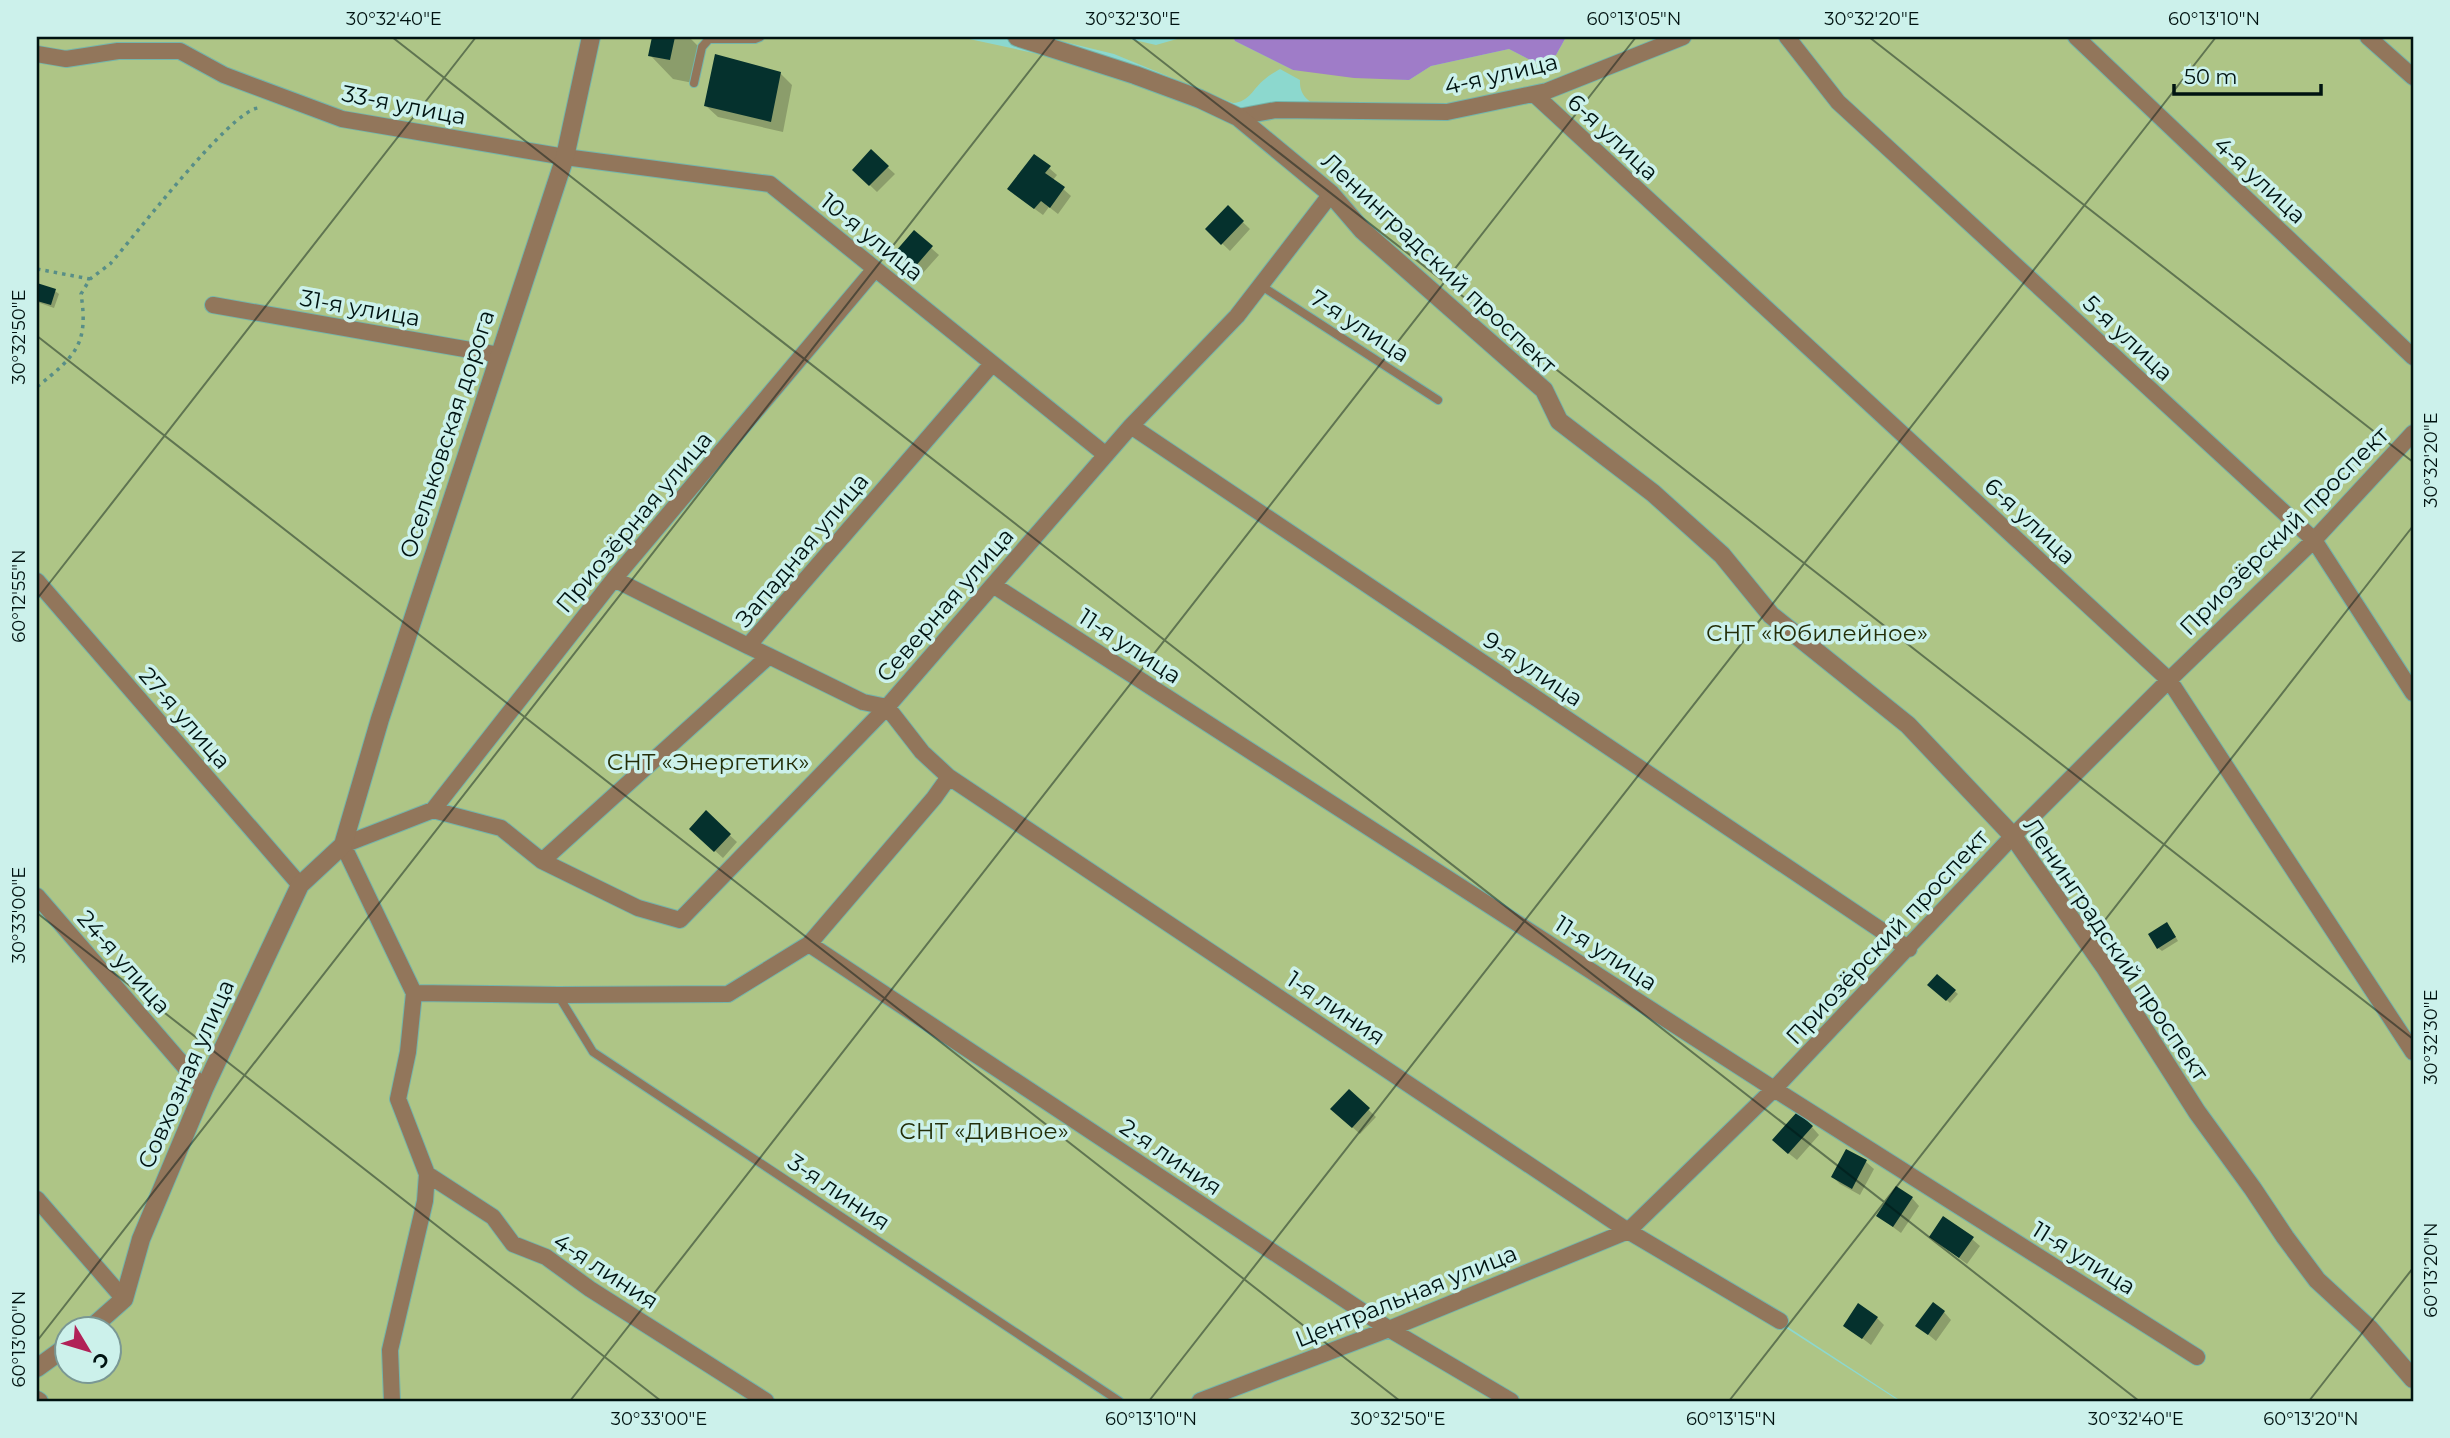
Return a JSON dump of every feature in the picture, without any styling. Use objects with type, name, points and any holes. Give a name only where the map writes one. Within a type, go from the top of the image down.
[{"type":"street","name":"Осельковская дорога","points":[[343,845],[380,719],[565,156],[591,37]]},
{"type":"street","name":"Ленинградский проспект","points":[[1017,37],[1148,80],[1200,99],[1238,117],[1331,194],[1362,230],[1544,390],[1559,421],[1653,494],[1722,555],[1771,615],[1908,725],[2013,836],[2104,966],[2197,1112],[2317,1280],[2369,1328],[2413,1379]]},
{"type":"street","name":"4-я улица","points":[[1238,117],[1276,110],[1447,112],[1534,94],[1683,37]]},
{"type":"street","name":"5-я улица","points":[[1787,37],[1838,102],[2314,540],[2413,693]]},
{"type":"street","name":"4-я улица","points":[[2076,37],[2413,357]]},
{"type":"street","points":[[2368,37],[2413,77]]},
{"type":"street","name":"33-я улица","points":[[37,54],[66,59],[118,51],[180,51],[224,75],[342,119],[565,156]]},
{"type":"street","name":"6-я улица","points":[[1534,94],[2169,680],[2413,1052]]},
{"type":"street","name":"10-я улица","points":[[565,156],[770,184],[1106,455]]},
{"type":"street","name":"Северная улица","points":[[542,860],[638,908],[680,920],[887,707],[1131,426],[1237,316],[1331,194]]},
{"type":"street","name":"Приозёрная улица","points":[[433,810],[614,579],[875,269]]},
{"type":"street","name":"31-я улица","points":[[213,305],[499,355]]},
{"type":"street","name":"Западная улица","points":[[542,860],[769,656],[748,646],[992,364]]},
{"type":"street","name":"9-я улица","points":[[1131,426],[1909,949]]},
{"type":"street","name":"Приозёрский проспект","points":[[1628,1230],[1774,1088],[1909,949],[2013,836],[2314,540],[2413,433]]},
{"type":"street","points":[[614,579],[748,646]]},
{"type":"street","name":"27-я улица","points":[[37,581],[300,885]]},
{"type":"street","name":"11-я улица","points":[[993,585],[2197,1357]]},
{"type":"street","points":[[769,656],[863,702],[887,707]]},
{"type":"street","name":"1-я линия","points":[[887,707],[922,752],[949,776],[1628,1230],[1780,1321]]},
{"type":"street","points":[[414,993],[729,995],[809,944],[934,798],[949,776]]},
{"type":"street","points":[[392,1401],[390,1350],[425,1201],[427,1174],[398,1100],[408,1052],[414,993],[343,845],[433,810],[501,828],[542,860]]},
{"type":"street","name":"Совхозная улица","points":[[124,1299],[141,1239],[204,1089],[300,885],[343,845]]},
{"type":"street","name":"24-я улица","points":[[37,896],[204,1089]]},
{"type":"street","name":"2-я линия","points":[[809,944],[1389,1329],[1511,1401]]},
{"type":"street","name":"4-я линия","points":[[427,1174],[493,1217],[513,1244],[546,1257],[590,1289],[766,1401]]},
{"type":"street","points":[[37,1199],[124,1299],[104,1316]]},
{"type":"street","name":"Центральная улица","points":[[1200,1401],[1389,1329],[1628,1230]]},
{"type":"street","points":[[37,1368],[52,1357]]},
{"type":"lane","points":[[694,83],[702,47],[709,38],[760,37]]},
{"type":"lane","name":"7-я улица","points":[[1260,285],[1438,400]]},
{"type":"lane","name":"3-я линия","points":[[558,995],[593,1052],[1119,1401]]},
{"type":"path","points":[[37,387],[61,368],[78,348],[85,320],[81,294],[90,279],[110,264],[219,136],[250,109],[262,107]]},
{"type":"path","points":[[37,269],[90,279]]},
{"type":"green space","name":"СНТ «Юбилейное»","points":[[37,37],[960,37],[1135,75],[1238,117],[1324,110],[1304,95],[1300,80],[1280,69],[1243,100],[1233,103],[1114,54],[1044,37],[1121,37],[1156,45],[1184,37],[1233,37],[1235,41],[1293,70],[1409,80],[1431,66],[1509,49],[1534,62],[1556,55],[1566,37],[2413,37],[2413,1401],[1901,1401],[949,777],[948,786],[1899,1401],[37,1401]]},
{"type":"shaded area","points":[[1233,37],[1566,37],[1556,55],[1534,62],[1509,49],[1431,66],[1409,80],[1354,78],[1293,70],[1235,41]]},
{"type":"building","points":[[652,37],[675,37],[670,60],[648,56]]},
{"type":"building","points":[[715,54],[781,72],[771,122],[704,106]]},
{"type":"building","points":[[871,149],[889,166],[869,186],[852,170]]},
{"type":"building","points":[[1034,154],[1051,166],[1045,173],[1065,187],[1050,208],[1041,201],[1034,209],[1007,189]]},
{"type":"building","points":[[1228,205],[1244,221],[1221,245],[1205,229]]},
{"type":"building","points":[[914,230],[933,246],[914,268],[895,252]]},
{"type":"building","points":[[37,283],[56,289],[51,305],[37,301]]},
{"type":"building","points":[[706,810],[731,834],[714,852],[689,829]]},
{"type":"building","points":[[2167,922],[2176,937],[2157,949],[2148,934]]},
{"type":"building","points":[[1937,974],[1956,990],[1946,1001],[1927,985]]},
{"type":"building","points":[[1349,1089],[1370,1108],[1352,1128],[1330,1109]]},
{"type":"building","points":[[1797,1112],[1813,1126],[1788,1154],[1772,1140]]},
{"type":"building","points":[[1846,1149],[1867,1160],[1852,1189],[1831,1177]]},
{"type":"building","points":[[1896,1186],[1913,1197],[1893,1227],[1876,1216]]},
{"type":"building","points":[[1943,1216],[1974,1237],[1959,1258],[1929,1237]]},
{"type":"building","points":[[1933,1302],[1945,1311],[1928,1335],[1915,1326]]},
{"type":"building","points":[[1858,1303],[1878,1317],[1862,1339],[1843,1326]]},
{"type":"park label","name":"СНТ «Энергетик»","points":[[708,762]]},
{"type":"park label","name":"СНТ «Дивное»","points":[[984,1131]]}]
